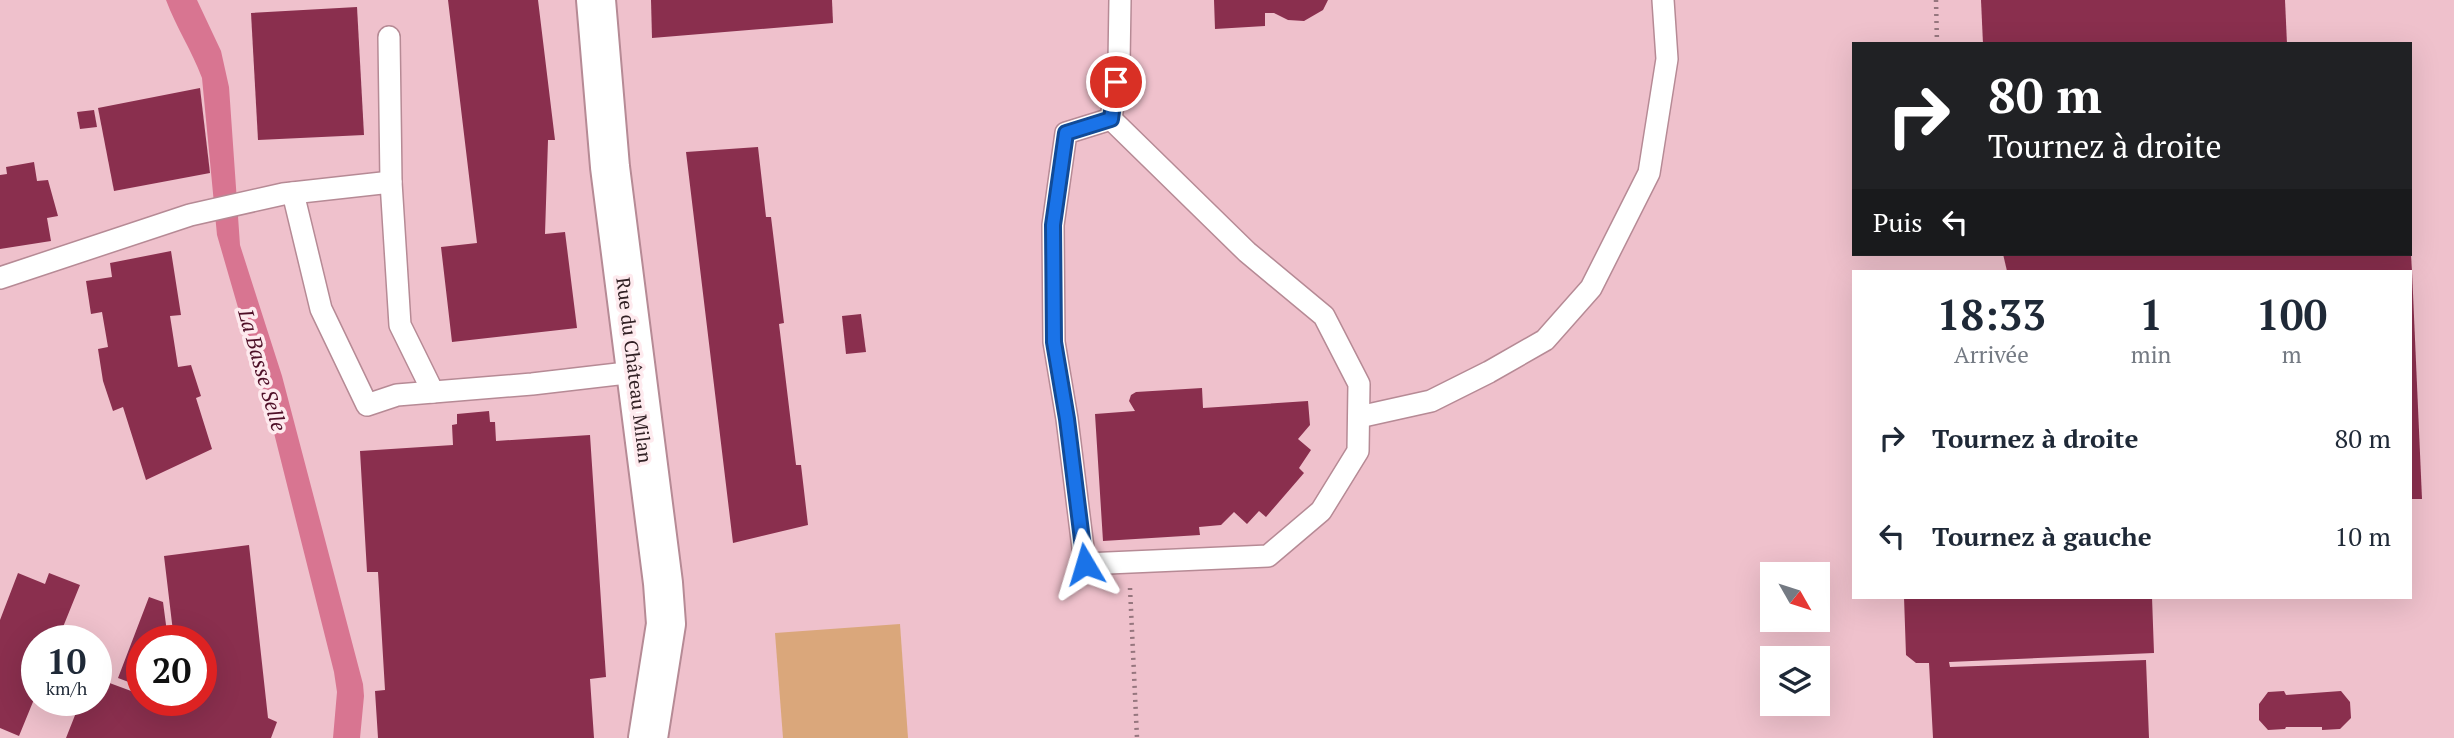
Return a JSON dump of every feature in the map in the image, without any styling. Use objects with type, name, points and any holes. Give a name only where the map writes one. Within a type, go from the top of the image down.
[{"type":"street","name":"Rue du Château Milan","points":[[596,0],[610,167],[666,624],[648,738]]},
{"type":"lane","points":[[1111,119],[1119,63],[1120,0]]},
{"type":"lane","points":[[1359,417],[1431,401],[1489,372],[1545,340],[1591,288],[1649,173],[1667,60],[1663,0]]},
{"type":"lane","points":[[389,37],[391,182],[400,325],[432,392]]},
{"type":"lane","points":[[1111,119],[1247,252],[1324,316],[1359,384],[1358,451],[1321,511],[1268,556],[1085,564],[1067,419],[1054,342],[1053,225],[1066,133],[1111,119]]},
{"type":"lane","points":[[0,278],[190,215],[288,194],[391,182]]},
{"type":"lane","points":[[288,194],[321,309],[367,405],[397,395],[635,372]]},
{"type":"path","points":[[1936,0],[1937,42]]},
{"type":"path","points":[[1128,562],[1138,738]]},
{"type":"shaded area","points":[[900,624],[908,738],[783,738],[775,633]]},
{"type":"water","name":"La Basse Selle","points":[[166,0],[197,0],[221,51],[229,87],[240,245],[282,376],[363,684],[360,738],[333,738],[337,692],[334,672],[272,425],[217,235],[202,78]]},
{"type":"building","points":[[448,0],[538,0],[555,140],[548,140],[545,234],[565,232],[577,328],[452,342],[441,247],[477,243]]},
{"type":"building","points":[[651,0],[832,0],[833,23],[652,38]]},
{"type":"building","points":[[1214,0],[1328,0],[1323,10],[1304,21],[1288,20],[1274,13],[1265,13],[1265,26],[1215,29]]},
{"type":"building","points":[[1981,0],[2285,0],[2287,42],[1983,42]]},
{"type":"building","points":[[357,7],[364,135],[258,140],[251,13]]},
{"type":"building","points":[[200,88],[210,173],[114,191],[98,108]]},
{"type":"building","points":[[94,110],[97,127],[80,129],[77,112]]},
{"type":"building","points":[[758,147],[766,217],[771,217],[784,323],[779,324],[796,465],[801,465],[808,525],[733,543],[686,152]]},
{"type":"building","points":[[34,162],[37,181],[48,180],[58,216],[47,218],[51,241],[0,249],[0,175],[7,174],[6,167]]},
{"type":"building","points":[[171,251],[181,315],[170,316],[178,367],[191,365],[201,396],[196,398],[212,449],[146,480],[123,407],[113,411],[103,381],[98,349],[108,347],[102,312],[91,314],[86,281],[112,277],[110,263]]},
{"type":"building","points":[[2003,256],[2411,256],[2412,270],[2007,270]]},
{"type":"building","points":[[2412,271],[2422,499],[2412,499]]},
{"type":"building","points":[[861,314],[866,352],[846,354],[842,316]]},
{"type":"building","points":[[1202,388],[1203,408],[1308,401],[1310,425],[1298,439],[1311,450],[1299,468],[1304,473],[1266,517],[1259,511],[1247,524],[1234,512],[1221,525],[1199,527],[1200,535],[1103,541],[1095,414],[1135,411],[1129,401],[1131,395],[1136,392]]},
{"type":"building","points":[[489,411],[490,422],[495,422],[496,441],[590,435],[606,677],[590,679],[594,738],[378,738],[375,691],[385,690],[378,572],[367,572],[360,451],[453,445],[452,425],[457,424],[457,414]]},
{"type":"building","points":[[249,545],[268,718],[277,722],[271,738],[66,738],[75,716],[112,716],[112,684],[126,689],[126,716],[217,716],[217,625],[172,625],[164,556]]},
{"type":"building","points":[[18,573],[45,584],[49,573],[80,585],[64,625],[21,625],[21,716],[27,716],[19,736],[0,728],[0,620]]},
{"type":"building","points":[[149,597],[163,602],[166,625],[138,625]]},
{"type":"building","points":[[1904,599],[2152,599],[2154,653],[1949,662],[1950,667],[2146,660],[2149,738],[1933,738],[1929,663],[1916,663],[1906,655]]},
{"type":"building","points":[[126,657],[126,681],[118,678]]},
{"type":"building","points":[[2284,691],[2286,695],[2341,691],[2350,702],[2351,718],[2340,729],[2286,727],[2268,730],[2259,720],[2259,704],[2268,692]]},
{"type":"route","points":[[1085,564],[1067,419],[1054,342],[1053,225],[1066,133],[1111,119],[1116,82]]}]
